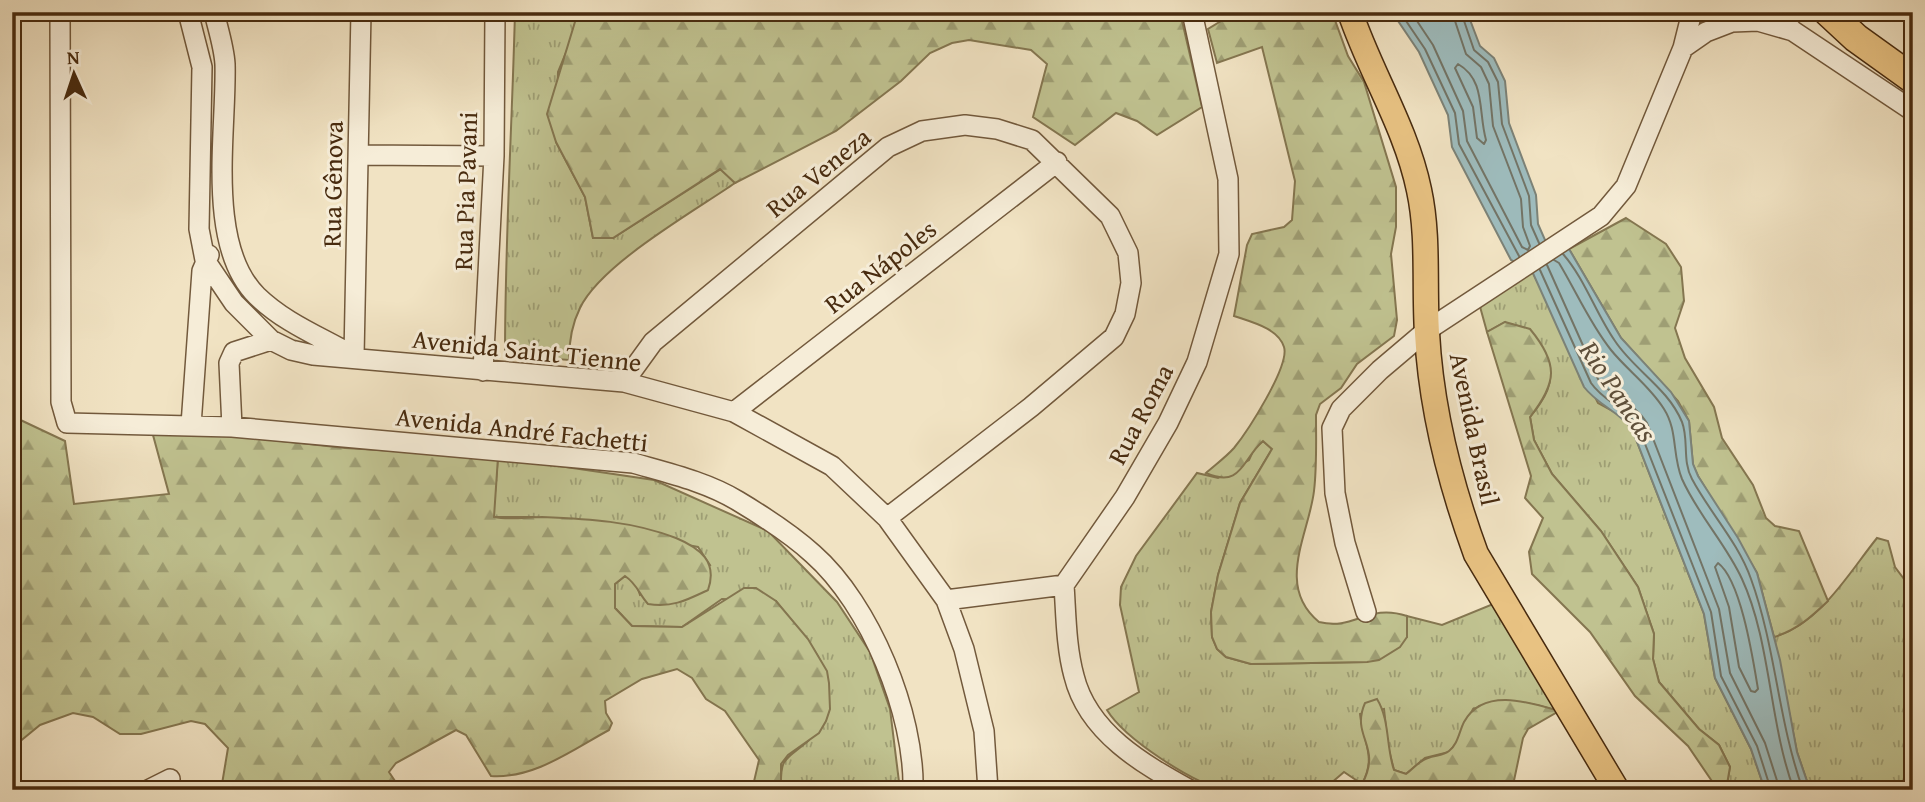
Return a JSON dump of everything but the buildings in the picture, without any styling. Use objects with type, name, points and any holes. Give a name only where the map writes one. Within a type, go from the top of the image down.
[{"type":"highway","points":[[1828,12],[1856,38],[1913,79]]},
{"type":"main road","name":"Avenida Brasil","points":[[1350,12],[1411,159],[1420,192],[1425,231],[1426,331],[1432,395],[1461,514],[1476,554],[1617,790]]},
{"type":"street","name":"Avenida André Fachetti","points":[[60,12],[61,402],[67,424],[232,426],[633,463],[685,478],[737,500],[812,553],[835,576],[855,607],[892,674],[908,732],[913,790]]},
{"type":"street","points":[[188,12],[202,67],[199,229],[205,260],[191,425]]},
{"type":"street","name":"Avenida Saint Tienne","points":[[214,12],[225,61],[223,204],[241,275],[256,295],[300,328],[354,356]]},
{"type":"street","name":"Rua Gênova","points":[[354,356],[361,12]]},
{"type":"street","name":"Rua Pia Pavani","points":[[483,371],[494,156],[495,12]]},
{"type":"street","name":"Rua Roma","points":[[1065,585],[1125,497],[1168,423],[1197,362],[1229,254],[1228,179],[1192,12]]},
{"type":"street","points":[[1366,612],[1345,543],[1335,493],[1332,428],[1341,409],[1426,331],[1601,216],[1626,186],[1683,48],[1692,12]]},
{"type":"street","points":[[1776,12],[1793,31],[1913,111]]},
{"type":"street","points":[[1683,48],[1706,32],[1732,22],[1758,21],[1793,31]]},
{"type":"street","name":"Rua Veneza","points":[[624,382],[653,342],[888,147],[922,131],[965,125],[997,130],[1032,140],[1110,216],[1128,253],[1131,283],[1125,314],[1114,337],[1031,407],[887,518]]},
{"type":"street","points":[[359,155],[494,156]]},
{"type":"street","name":"Rua Nápoles","points":[[734,412],[1057,162]]},
{"type":"street","points":[[205,260],[230,240]]},
{"type":"street","name":"Avenida Saint Tienne","points":[[205,260],[234,303],[271,340],[291,350],[313,355],[354,356],[483,371],[624,382],[734,412],[832,466],[887,518],[946,600],[964,649],[984,731],[988,790]]},
{"type":"street","points":[[232,426],[229,363],[234,352],[271,340]]},
{"type":"street","points":[[946,600],[1065,585],[1074,677],[1088,710],[1115,742],[1156,771],[1190,790]]},
{"type":"street","points":[[148,790],[170,779]]},
{"type":"green space","points":[[515,12],[578,12],[570,43],[558,72],[556,142],[585,197],[593,238],[613,238],[721,169],[735,183],[627,257],[591,291],[575,320],[569,360],[505,355]]},
{"type":"green space","points":[[578,12],[1180,12],[1202,107],[1157,135],[1137,121],[1116,113],[1075,145],[1033,117],[1047,64],[1031,50],[969,40],[952,43],[930,53],[901,81],[836,131],[735,183],[720,169],[613,238],[593,238],[585,197],[556,142],[547,114]]},
{"type":"green space","points":[[1236,12],[1332,12],[1348,56],[1364,82],[1396,187],[1396,227],[1391,254],[1397,320],[1394,336],[1357,364],[1341,388],[1320,404],[1316,415],[1314,491],[1298,559],[1297,576],[1299,592],[1306,608],[1319,622],[1342,623],[1381,613],[1407,616],[1407,637],[1400,647],[1379,660],[1251,664],[1226,657],[1217,649],[1212,637],[1211,612],[1218,575],[1240,503],[1272,449],[1263,441],[1234,475],[1218,477],[1206,473],[1234,448],[1248,428],[1281,369],[1284,356],[1281,340],[1270,330],[1234,316],[1247,245],[1252,234],[1284,227],[1292,220],[1295,181],[1262,47],[1217,63],[1208,29]]},
{"type":"green space","points":[[1626,218],[1666,244],[1681,267],[1684,301],[1675,328],[1685,358],[1714,407],[1722,438],[1753,485],[1766,518],[1775,526],[1799,531],[1828,601],[1790,631],[1774,637],[1757,573],[1693,465],[1689,421],[1678,401],[1621,338],[1569,249]]},
{"type":"green space","points":[[1532,271],[1598,403],[1622,416],[1632,429],[1704,614],[1715,678],[1751,749],[1765,790],[1726,790],[1730,767],[1719,745],[1699,729],[1659,682],[1653,659],[1654,634],[1638,587],[1601,531],[1552,474],[1534,440],[1530,417],[1549,386],[1547,364],[1531,345],[1505,322],[1487,332],[1479,303]]},
{"type":"green space","points":[[1505,322],[1530,329],[1550,363],[1550,383],[1530,417],[1534,440],[1552,474],[1601,531],[1638,587],[1654,634],[1653,659],[1659,682],[1699,729],[1719,745],[1730,767],[1726,790],[1718,790],[1688,746],[1635,696],[1590,632],[1532,574],[1529,552],[1543,518],[1525,498],[1531,476],[1487,332]]},
{"type":"green space","points":[[12,416],[65,441],[74,504],[169,494],[153,435],[191,431],[345,448],[498,457],[494,517],[542,517],[627,524],[676,538],[693,546],[705,557],[711,571],[708,590],[679,602],[648,604],[625,576],[615,584],[615,608],[632,626],[682,627],[744,588],[756,588],[776,601],[808,639],[827,671],[830,709],[826,721],[819,733],[788,755],[781,764],[781,790],[752,790],[759,760],[725,711],[706,699],[692,678],[677,669],[642,679],[605,701],[606,713],[612,723],[609,730],[552,762],[522,773],[491,776],[466,735],[456,730],[396,763],[389,772],[401,790],[221,790],[228,748],[205,724],[191,721],[141,734],[120,734],[93,717],[73,713],[40,725],[12,748]]},
{"type":"green space","points":[[1263,441],[1272,449],[1240,503],[1218,575],[1211,612],[1212,637],[1217,649],[1226,657],[1251,664],[1367,662],[1407,637],[1407,616],[1442,625],[1498,602],[1559,711],[1516,702],[1496,703],[1473,709],[1457,742],[1449,752],[1425,758],[1406,774],[1394,770],[1384,709],[1360,714],[1369,757],[1362,784],[1344,772],[1323,790],[1249,792],[1212,786],[1160,758],[1128,733],[1107,710],[1139,692],[1120,605],[1121,587],[1136,556],[1197,473],[1218,478],[1249,460],[1254,449]]},
{"type":"green space","points":[[498,457],[654,480],[768,531],[837,602],[870,652],[890,709],[900,790],[781,790],[783,765],[788,757],[809,740],[820,724],[828,707],[829,690],[819,658],[776,601],[722,599],[682,627],[632,626],[615,608],[615,584],[625,576],[636,583],[640,595],[710,565],[698,547],[533,517],[493,517]]},
{"type":"green space","points":[[1877,538],[1888,541],[1895,567],[1913,591],[1913,790],[1810,790],[1797,752],[1774,637],[1806,621],[1820,609]]},
{"type":"green space","points":[[1377,699],[1384,716],[1394,770],[1406,774],[1425,759],[1449,751],[1464,722],[1472,711],[1483,704],[1494,701],[1521,701],[1559,711],[1528,729],[1523,738],[1512,790],[1365,790],[1362,784],[1368,771],[1369,760],[1361,715],[1365,703]]},
{"type":"water","name":"Rio Pancas","points":[[1392,12],[1467,12],[1480,46],[1494,58],[1505,81],[1509,123],[1536,195],[1538,224],[1545,240],[1569,249],[1621,338],[1671,392],[1689,421],[1693,464],[1698,476],[1757,573],[1780,660],[1797,752],[1810,790],[1765,790],[1751,749],[1715,678],[1704,614],[1632,429],[1584,387],[1532,271],[1511,260],[1452,147],[1448,115],[1419,52]]}]
